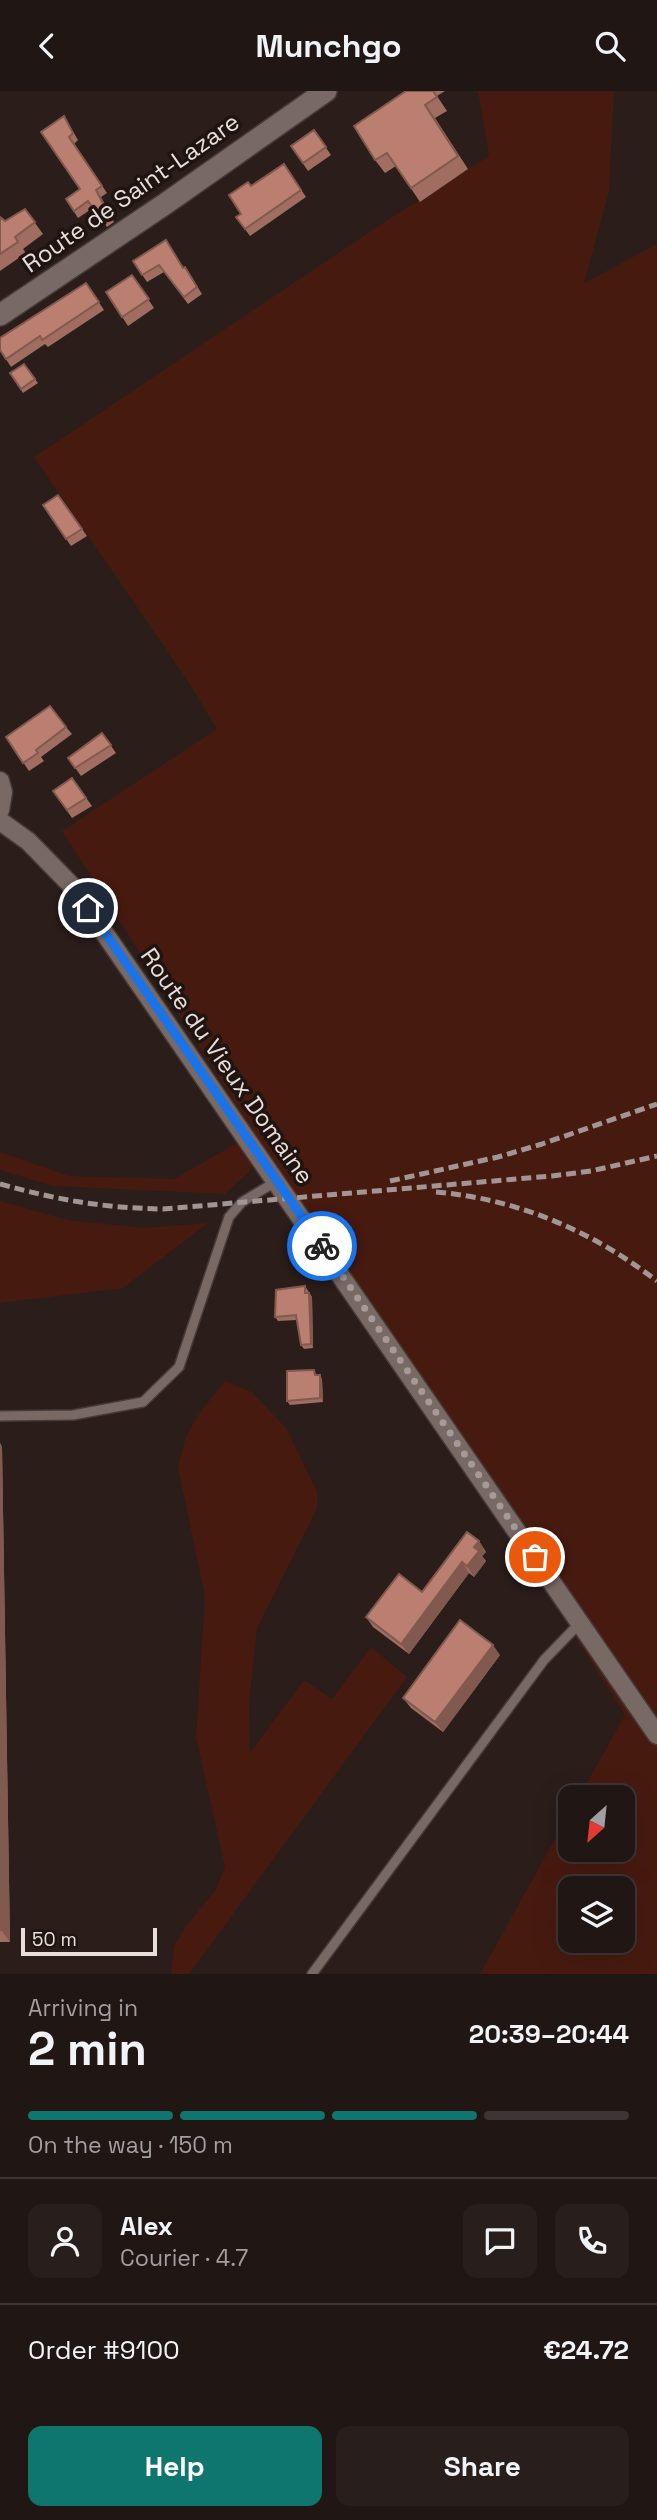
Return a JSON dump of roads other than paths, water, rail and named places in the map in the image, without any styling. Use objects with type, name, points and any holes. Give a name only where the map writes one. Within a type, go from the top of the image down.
[{"type":"main road","name":"Route de Saint-Lazare","points":[[0,315],[326,91]]},
{"type":"street","points":[[0,781],[3,792],[0,810]]},
{"type":"street","name":"Route du Vieux Domaine","points":[[0,821],[28,841],[72,886],[657,1735]]},
{"type":"lane","points":[[0,1416],[73,1415],[143,1402],[179,1367],[229,1217],[242,1202],[277,1181]]},
{"type":"lane","points":[[312,1974],[544,1660],[581,1624]]},
{"type":"railway","points":[[390,1181],[498,1157],[657,1104]]},
{"type":"railway","points":[[0,1184],[81,1202],[163,1209],[552,1176],[591,1171],[657,1156]]},
{"type":"railway","points":[[436,1192],[496,1202],[553,1220],[607,1247],[657,1281]]}]
